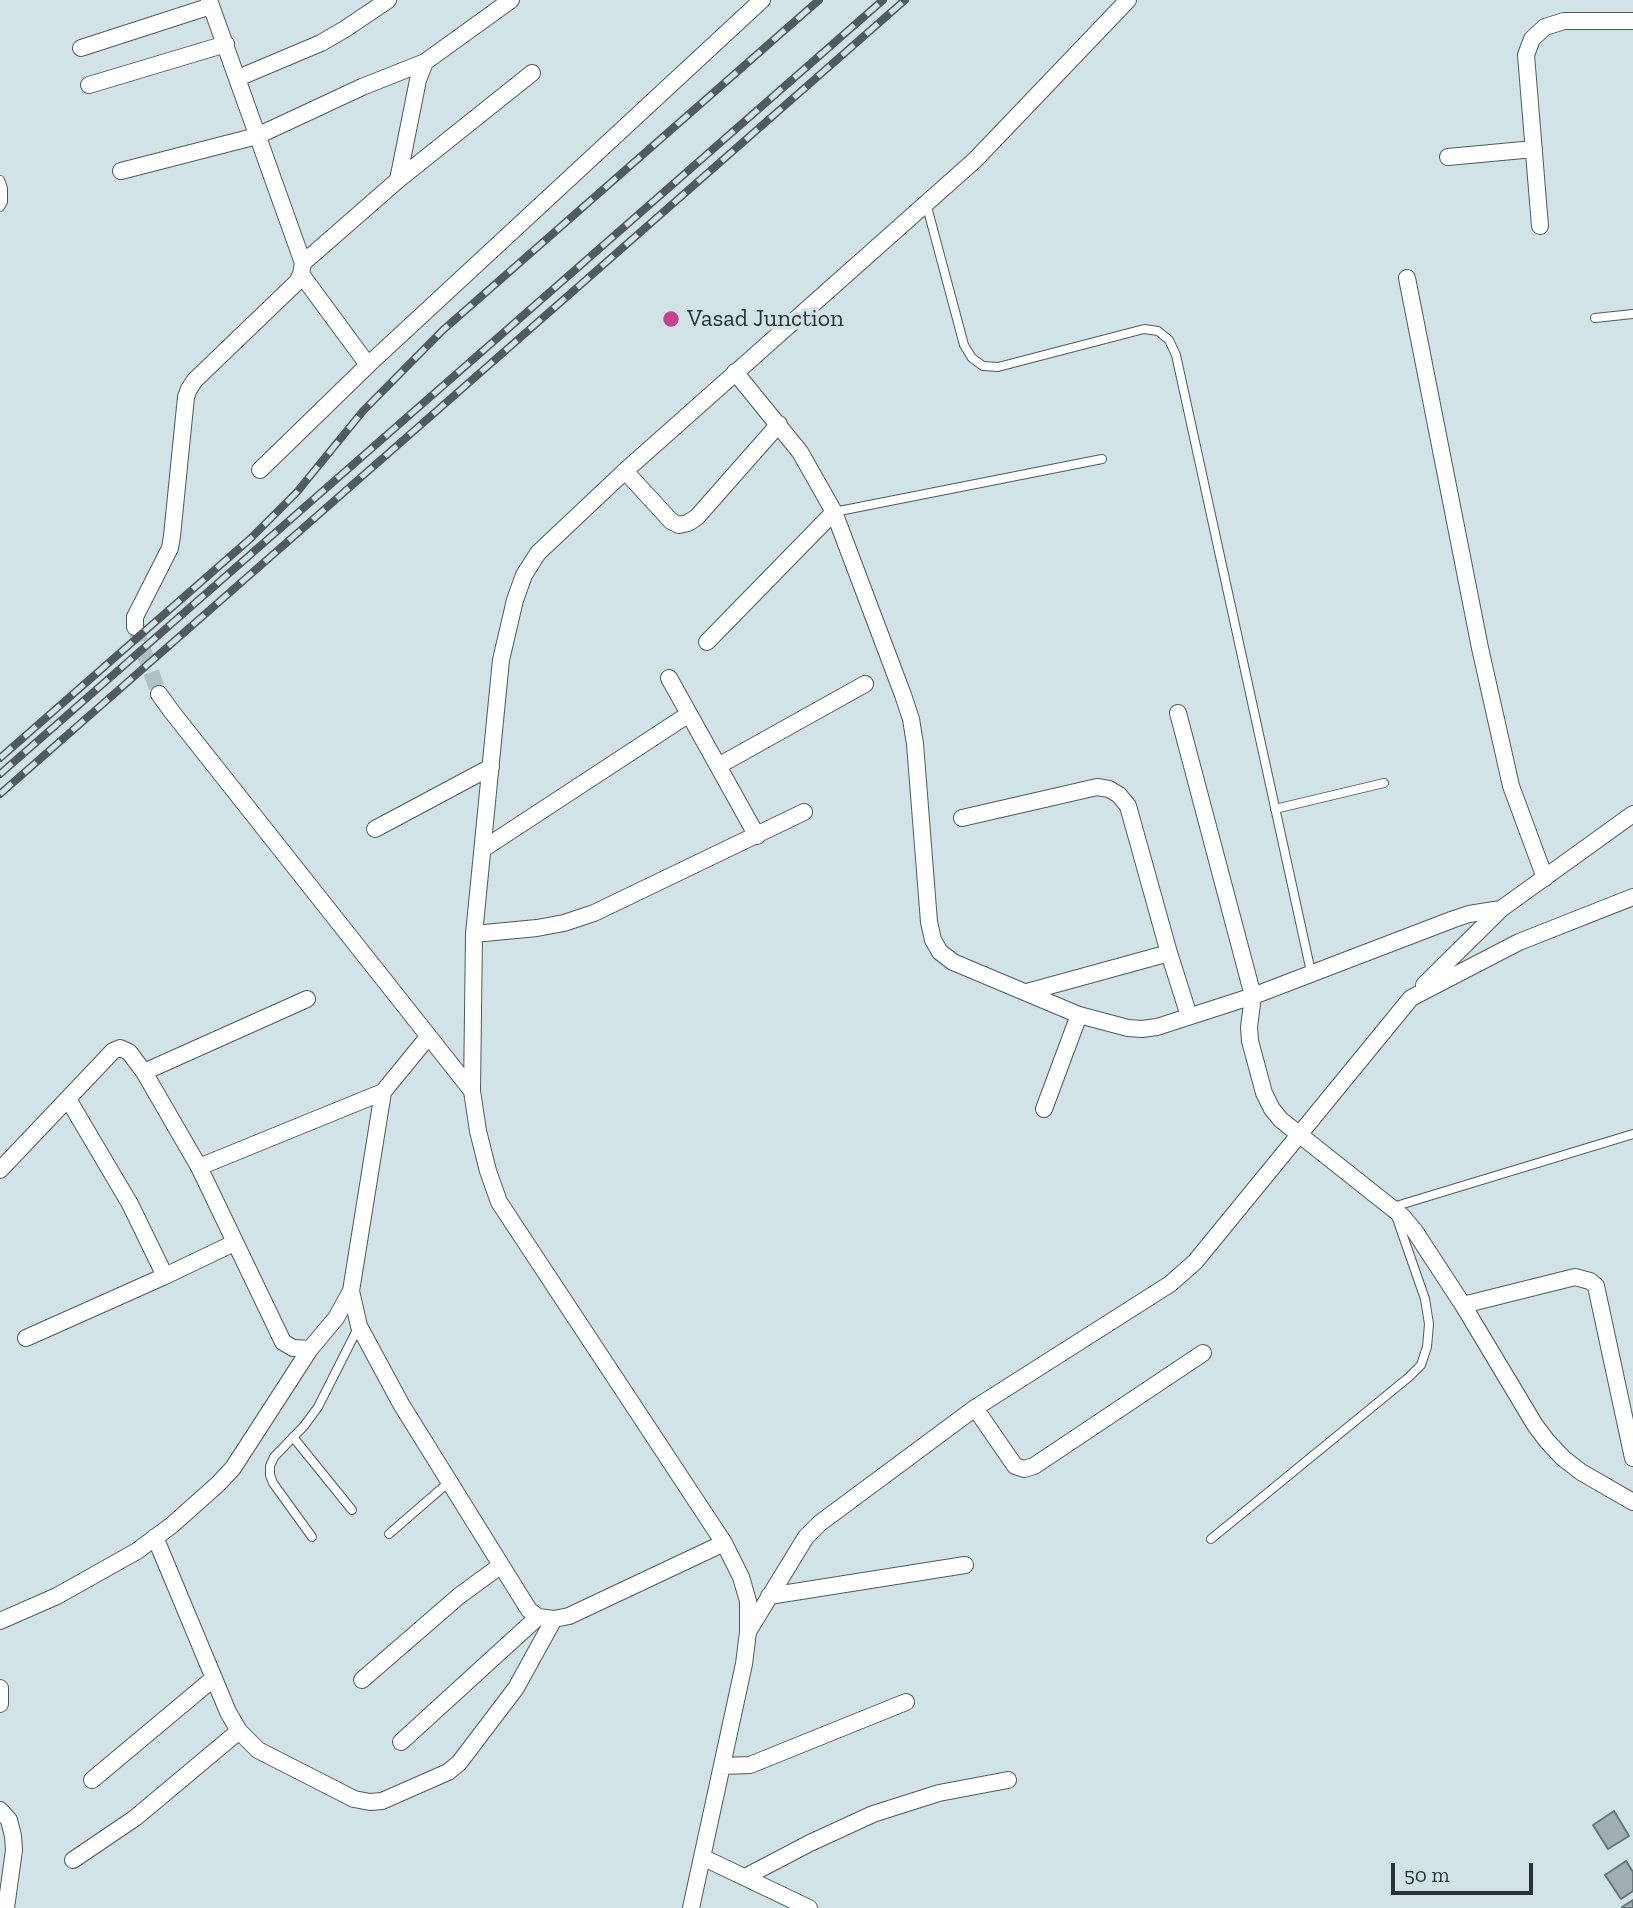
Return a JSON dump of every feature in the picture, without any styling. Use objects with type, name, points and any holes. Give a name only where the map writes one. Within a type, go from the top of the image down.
[{"type":"street","points":[[238,78],[321,43],[388,0]]},
{"type":"street","points":[[121,171],[257,136],[362,87],[425,62],[511,0]]},
{"type":"street","points":[[260,470],[368,365],[762,0]]},
{"type":"street","points":[[691,1908],[744,1664],[748,1601],[741,1577],[724,1543],[499,1202],[488,1171],[472,1091],[474,934],[501,660],[515,600],[524,575],[538,553],[625,471],[975,160],[1128,0]]},
{"type":"street","points":[[81,48],[210,3],[302,268],[368,365]]},
{"type":"street","points":[[1540,226],[1526,55],[1532,39],[1545,27],[1564,21],[1633,20]]},
{"type":"street","points":[[89,85],[226,44]]},
{"type":"street","points":[[398,180],[418,80],[425,62]]},
{"type":"street","points":[[135,627],[135,617],[170,548],[186,397],[195,380],[297,282],[302,268],[398,180],[532,73]]},
{"type":"street","points":[[1448,157],[1534,149]]},
{"type":"street","points":[[1407,278],[1480,648],[1511,786],[1545,878]]},
{"type":"street","points":[[736,372],[800,452],[834,512],[911,719],[929,922],[933,940],[940,952],[953,962],[1079,1016],[1142,1029],[1157,1027],[1253,996],[1454,919],[1501,909]]},
{"type":"street","points":[[625,471],[671,521],[679,525],[688,523],[697,517],[779,424]]},
{"type":"street","points":[[708,642],[834,512]]},
{"type":"street","points":[[669,678],[757,836]]},
{"type":"street","points":[[718,766],[865,684]]},
{"type":"street","points":[[159,694],[472,1091]]},
{"type":"street","points":[[1178,713],[1253,996],[1250,1041],[1264,1093],[1272,1109],[1281,1120],[1392,1207],[1414,1230],[1547,1441],[1581,1472],[1633,1502]]},
{"type":"street","points":[[482,849],[689,714]]},
{"type":"street","points":[[375,829],[491,767]]},
{"type":"street","points":[[962,818],[1097,787],[1109,789],[1119,796],[1128,806],[1189,1016]]},
{"type":"street","points":[[474,934],[537,928],[594,913],[804,812]]},
{"type":"street","points":[[748,1632],[806,1537],[820,1523],[975,1408],[1170,1284],[1195,1262],[1411,998],[1501,909],[1633,814]]},
{"type":"street","points":[[1411,998],[1519,942],[1633,897]]},
{"type":"street","points":[[1027,992],[1169,953]]},
{"type":"street","points":[[144,1072],[307,999]]},
{"type":"street","points":[[1044,1109],[1079,1016]]},
{"type":"street","points":[[199,1167],[383,1092],[428,1037]]},
{"type":"street","points":[[0,1170],[113,1051],[120,1048],[129,1052],[144,1072],[199,1167],[283,1342],[293,1348],[310,1349]]},
{"type":"street","points":[[0,1621],[57,1596],[137,1550],[172,1525],[233,1468],[310,1349],[336,1318],[351,1291],[383,1092]]},
{"type":"street","points":[[68,1099],[130,1204],[165,1276]]},
{"type":"street","points":[[26,1338],[234,1243]]},
{"type":"street","points":[[1463,1305],[1575,1277],[1590,1280],[1596,1286],[1633,1458]]},
{"type":"street","points":[[351,1291],[359,1325],[401,1404],[528,1610],[546,1618],[569,1616],[724,1543]]},
{"type":"street","points":[[975,1408],[1015,1465],[1024,1469],[1034,1466],[1203,1353]]},
{"type":"street","points":[[155,1537],[239,1731],[258,1750],[355,1799],[382,1801],[448,1772],[459,1763],[516,1688],[546,1618]]},
{"type":"street","points":[[769,1596],[965,1565]]},
{"type":"street","points":[[362,1680],[459,1596],[500,1566]]},
{"type":"street","points":[[401,1742],[546,1618]]},
{"type":"street","points":[[92,1780],[214,1678]]},
{"type":"street","points":[[0,1688],[0,1704]]},
{"type":"street","points":[[722,1766],[750,1765],[906,1702]]},
{"type":"street","points":[[73,1860],[135,1818],[239,1731]]},
{"type":"street","points":[[746,1877],[873,1814],[939,1793],[1008,1780]]},
{"type":"street","points":[[0,1810],[9,1820],[14,1850],[6,1908]]},
{"type":"street","points":[[702,1857],[809,1908]]},
{"type":"lane","points":[[0,180],[3,202],[0,207]]},
{"type":"lane","points":[[926,203],[964,345],[972,358],[983,366],[998,367],[1144,329],[1158,331],[1169,340],[1176,355],[1311,972]]},
{"type":"lane","points":[[1595,318],[1633,314]]},
{"type":"lane","points":[[834,512],[1102,459]]},
{"type":"lane","points":[[1275,809],[1384,783]]},
{"type":"lane","points":[[1211,1539],[1420,1366],[1427,1347],[1429,1324],[1425,1299],[1392,1207],[1633,1134]]},
{"type":"lane","points":[[312,1537],[273,1483],[270,1466],[274,1457],[318,1406],[359,1325]]},
{"type":"lane","points":[[293,1437],[352,1510]]},
{"type":"lane","points":[[388,1534],[449,1482]]},
{"type":"building","points":[[1614,1811],[1629,1836],[1608,1849],[1593,1825]]},
{"type":"building","points":[[1626,1861],[1633,1872],[1633,1891],[1621,1899],[1605,1875]]},
{"type":"building","points":[[1633,1900],[1633,1908],[1622,1908],[1622,1907]]},
{"type":"tunnel","points":[[135,627],[159,694]]},
{"type":"railway","points":[[0,758],[250,539],[297,492],[363,411],[443,330],[819,0]]},
{"type":"railway","points":[[0,774],[883,0]]},
{"type":"railway","points":[[0,794],[905,0]]},
{"type":"place","name":"Vasad Junction","points":[[671,319]]}]
